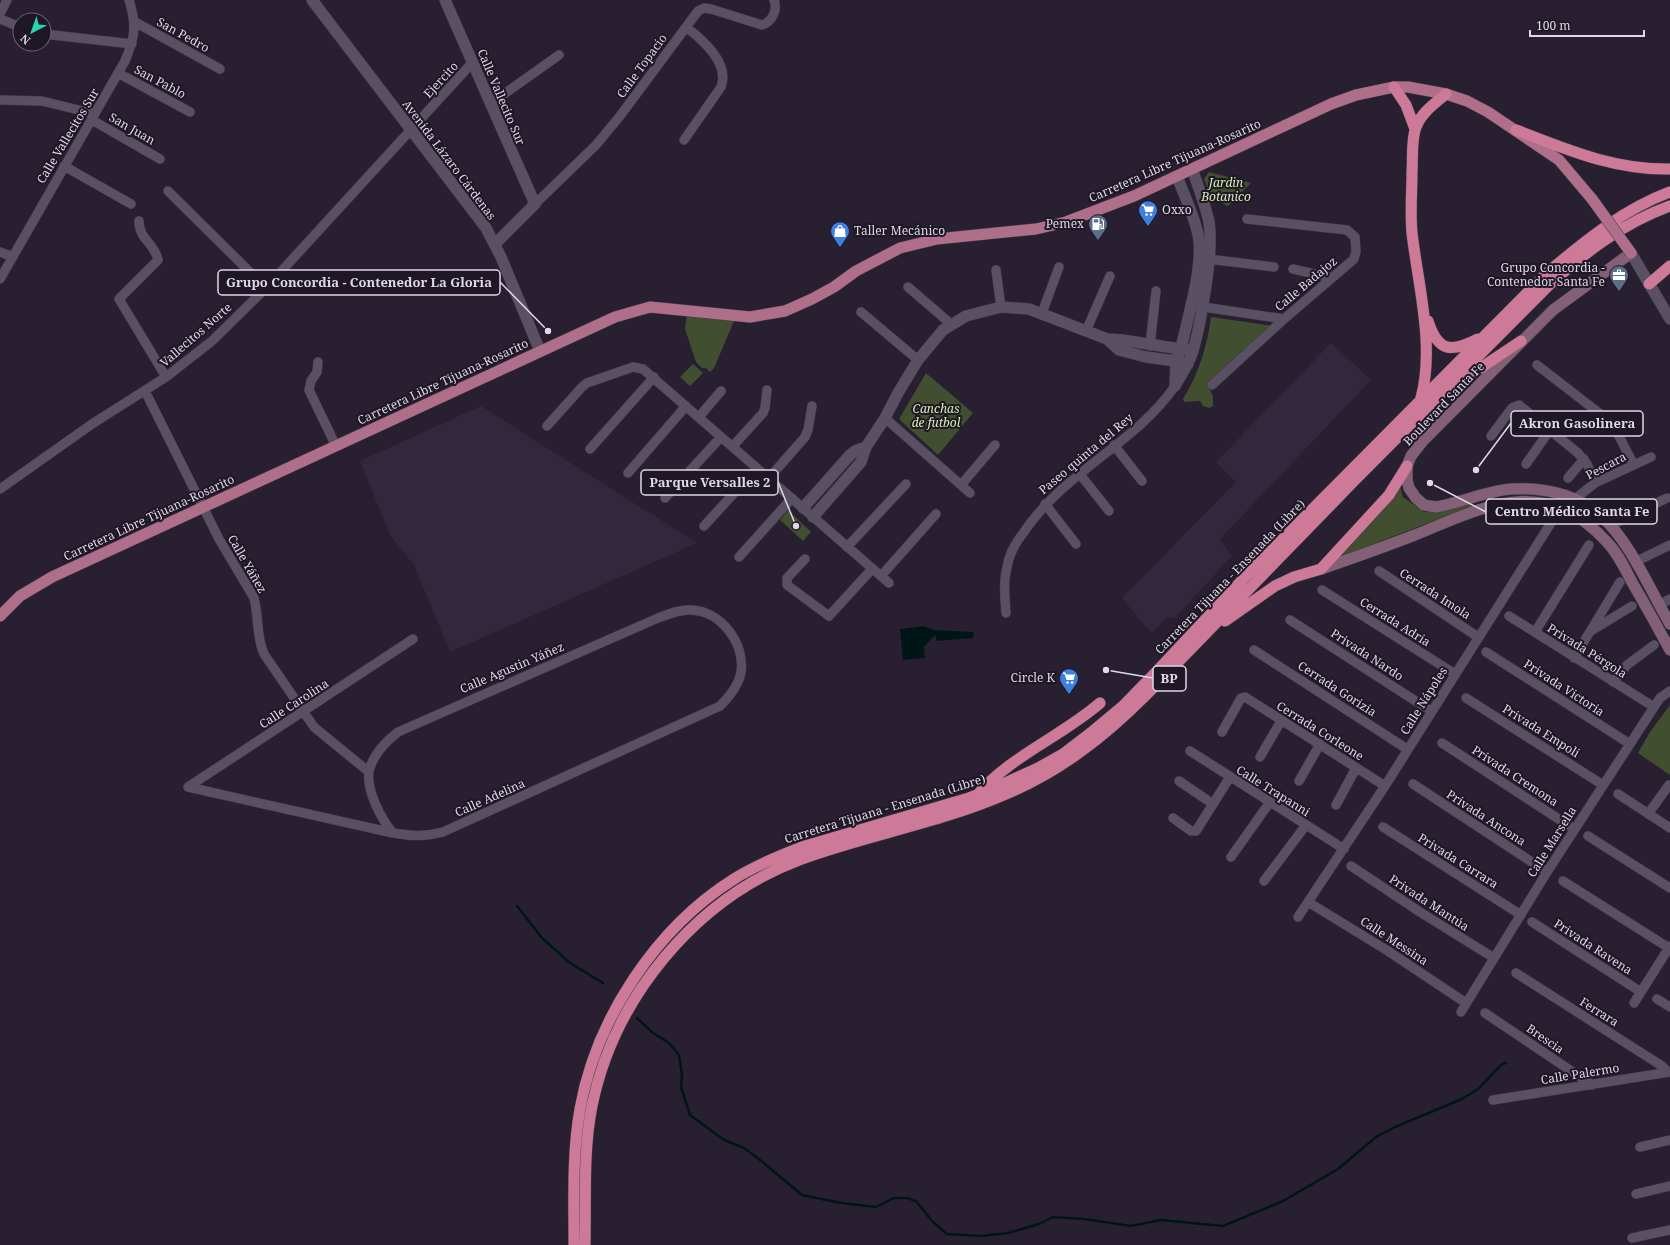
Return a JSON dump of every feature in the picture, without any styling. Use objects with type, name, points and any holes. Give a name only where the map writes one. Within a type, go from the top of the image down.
[{"type":"highway","points":[[1394,87],[1406,105],[1415,129],[1412,226],[1423,306],[1426,366],[1421,399]]},
{"type":"highway","points":[[1415,129],[1428,108],[1446,94]]},
{"type":"highway","points":[[1516,130],[1613,164],[1649,169],[1670,169]]},
{"type":"highway","name":"Carretera Tijuana - Ensenada (Libre)","points":[[574,1245],[575,1151],[580,1108],[588,1075],[605,1028],[617,1005],[645,963],[671,933],[700,904],[734,878],[770,860],[805,846],[977,795],[1038,768],[1063,754],[1109,718],[1157,671],[1246,576],[1548,272],[1576,248],[1632,210],[1670,192]]},
{"type":"highway","name":"Carretera Tijuana - Ensenada (Libre)","points":[[585,1245],[589,1126],[596,1092],[607,1054],[623,1019],[637,995],[688,932],[723,901],[760,877],[798,860],[990,801],[1048,774],[1087,748],[1116,725],[1440,393],[1548,286],[1581,256],[1637,220],[1670,206]]},
{"type":"highway","points":[[1649,284],[1670,266]]},
{"type":"highway","points":[[1423,306],[1432,334],[1436,341],[1448,348],[1462,346],[1486,335]]},
{"type":"highway","points":[[1440,393],[1490,363],[1521,341]]},
{"type":"highway","points":[[1203,637],[1275,586],[1321,569],[1389,494],[1407,466]]},
{"type":"highway","points":[[977,795],[997,774],[1071,727],[1100,703]]},
{"type":"main road","name":"Carretera Libre Tijuana-Rosarito","points":[[0,616],[20,596],[31,588],[540,350],[615,317],[650,307],[750,317],[784,311],[812,299],[834,287],[856,271],[900,248],[937,239],[1036,228],[1066,222],[1134,196],[1331,104],[1356,95],[1394,87],[1408,87],[1446,94],[1474,105],[1516,130],[1559,160],[1592,199],[1631,253]]},
{"type":"main road","name":"Boulevard Santa Fe","points":[[1631,253],[1553,310],[1422,442],[1407,466],[1409,488],[1416,498],[1424,505],[1436,507],[1458,503],[1511,489],[1532,489],[1570,497],[1594,509],[1612,525],[1637,561],[1670,624]]},
{"type":"main road","points":[[1321,569],[1394,543],[1492,504],[1528,501],[1561,507],[1586,522],[1614,552],[1670,650]]},
{"type":"street","points":[[0,14],[7,0]]},
{"type":"street","name":"Calle Vallecitos Sur","points":[[0,279],[118,73],[132,44],[135,22],[129,0]]},
{"type":"street","name":"Avenida Lázaro Cárdenas","points":[[312,0],[468,204],[495,244],[540,350]]},
{"type":"street","name":"Calle Vallecito Sur","points":[[445,0],[535,204]]},
{"type":"street","name":"Calle Topacio","points":[[535,204],[596,146],[698,11],[704,8],[758,25],[764,24],[772,18],[775,8],[774,0]]},
{"type":"street","points":[[0,19],[12,24]]},
{"type":"street","name":"San Pedro","points":[[135,22],[220,69]]},
{"type":"street","points":[[684,140],[721,87],[723,80],[719,62],[709,47],[686,27]]},
{"type":"street","points":[[52,35],[132,44]]},
{"type":"street","points":[[490,104],[559,55]]},
{"type":"street","name":"Ejercito","points":[[411,130],[472,63]]},
{"type":"street","name":"San Pablo","points":[[118,73],[190,112]]},
{"type":"street","name":"San Juan","points":[[0,100],[42,101],[93,117],[160,159]]},
{"type":"street","name":"Vallecitos Norte","points":[[0,489],[92,424],[166,377],[212,340],[266,288],[411,130]]},
{"type":"street","points":[[64,166],[131,204]]},
{"type":"street","points":[[1175,386],[1176,361],[1181,348],[1198,264],[1209,222],[1192,169]]},
{"type":"street","points":[[1175,386],[1193,352],[1202,307],[1208,259],[1204,239],[1195,223],[1177,176]]},
{"type":"street","points":[[168,191],[266,288]]},
{"type":"street","points":[[495,244],[535,204]]},
{"type":"street","name":"Calle Badajoz","points":[[1212,385],[1284,319],[1354,259],[1356,251],[1356,242],[1352,233],[1342,229],[1248,219]]},
{"type":"street","points":[[139,221],[141,235],[157,253],[158,260],[119,299],[166,377]]},
{"type":"street","points":[[0,252],[13,257]]},
{"type":"street","points":[[1631,253],[1670,319]]},
{"type":"street","points":[[1208,259],[1274,267]]},
{"type":"street","points":[[1042,313],[1059,267]]},
{"type":"street","points":[[1293,269],[1332,278]]},
{"type":"street","points":[[996,270],[1001,307]]},
{"type":"street","points":[[1086,331],[1110,276]]},
{"type":"street","points":[[908,287],[951,324]]},
{"type":"street","points":[[1150,346],[1156,291]]},
{"type":"street","points":[[1190,305],[1284,319]]},
{"type":"street","points":[[813,517],[861,462],[866,447],[885,418],[918,360],[932,341],[951,324],[979,312],[1001,307],[1015,307],[1042,313],[1106,340],[1119,350],[1146,357],[1188,364]]},
{"type":"street","points":[[861,312],[918,360]]},
{"type":"street","points":[[1106,340],[1122,340],[1150,346],[1181,348],[1193,352]]},
{"type":"street","points":[[318,362],[317,372],[311,381],[309,390],[336,446]]},
{"type":"street","points":[[1537,365],[1612,423],[1634,464]]},
{"type":"street","points":[[547,426],[587,383],[633,367],[643,369],[889,583]]},
{"type":"street","points":[[590,449],[654,377]]},
{"type":"street","name":"Paseo quinta del Rey","points":[[1006,613],[1005,580],[1011,554],[1029,524],[1045,504],[1079,473],[1114,445],[1163,402],[1175,386]]},
{"type":"street","points":[[733,446],[762,413],[765,408],[767,390]]},
{"type":"street","name":"Calle Yáñez","points":[[145,391],[232,564],[254,598],[257,608],[260,645],[264,654],[314,727],[369,772]]},
{"type":"street","points":[[699,417],[721,391]]},
{"type":"street","points":[[1491,436],[1512,408],[1517,405],[1550,430],[1584,459],[1596,483]]},
{"type":"street","points":[[628,473],[686,406]]},
{"type":"street","points":[[770,478],[805,437],[812,406]]},
{"type":"street","points":[[885,418],[970,493]]},
{"type":"street","points":[[1526,464],[1550,430]]},
{"type":"street","points":[[665,498],[721,437]]},
{"type":"street","points":[[1114,445],[1142,481]]},
{"type":"street","points":[[961,485],[995,446]]},
{"type":"street","points":[[803,508],[850,455],[855,451],[866,447]]},
{"type":"street","name":"Pescara","points":[[1570,497],[1634,464],[1651,457]]},
{"type":"street","points":[[1568,478],[1584,459]]},
{"type":"street","points":[[704,526],[757,468]]},
{"type":"street","points":[[1079,473],[1109,511]]},
{"type":"street","points":[[847,547],[906,484]]},
{"type":"street","points":[[1480,496],[1482,508]]},
{"type":"street","name":"Calle Nápoles","points":[[1298,917],[1385,786],[1561,507],[1570,497]]},
{"type":"street","points":[[739,557],[792,498]]},
{"type":"street","points":[[1612,525],[1667,498]]},
{"type":"street","points":[[1045,504],[1076,544]]},
{"type":"street","points":[[881,576],[936,514]]},
{"type":"street","points":[[1535,632],[1589,545]]},
{"type":"street","points":[[1637,561],[1670,545]]},
{"type":"street","points":[[805,559],[787,578],[787,585],[828,616],[872,569]]},
{"type":"street","name":"Cerrada Imola","points":[[1379,571],[1478,637]]},
{"type":"street","points":[[1574,658],[1620,582]]},
{"type":"street","name":"Cerrada Adria","points":[[1322,590],[1455,674]]},
{"type":"street","points":[[1659,605],[1670,599]]},
{"type":"street","points":[[1590,632],[1632,606]]},
{"type":"street","name":"Calle Agustin Yáñez","points":[[369,772],[374,759],[381,748],[398,732],[658,618],[679,611],[690,610],[703,612],[716,618],[728,628],[737,643]]},
{"type":"street","name":"Privada Pérgola","points":[[1508,616],[1654,707]]},
{"type":"street","name":"Privada Nardo","points":[[1290,620],[1431,711]]},
{"type":"street","name":"Calle Carolina","points":[[188,787],[303,713],[413,639]]},
{"type":"street","name":"Calle Adelina","points":[[188,787],[393,833],[415,837],[428,836],[443,832],[720,706],[730,696],[737,684],[741,672],[741,660],[737,643]]},
{"type":"street","points":[[1613,682],[1627,664],[1654,645]]},
{"type":"street","name":"Cerrada Gorizia","points":[[1254,650],[1407,749]]},
{"type":"street","name":"Privada Victoria","points":[[1486,652],[1630,744]]},
{"type":"street","name":"Calle Marsella","points":[[1461,1012],[1574,829],[1660,698],[1670,691]]},
{"type":"street","name":"Cerrada Corleone","points":[[1222,732],[1242,697],[1320,744],[1385,786]]},
{"type":"street","name":"Privada Empoli","points":[[1466,698],[1603,785]]},
{"type":"street","points":[[1260,757],[1281,721]]},
{"type":"street","name":"Privada Cremona","points":[[1442,743],[1574,829]]},
{"type":"street","points":[[1298,781],[1320,744]]},
{"type":"street","name":"Calle Trapanni","points":[[1190,752],[1344,849]]},
{"type":"street","points":[[1336,805],[1356,768]]},
{"type":"street","points":[[369,772],[371,788],[378,809],[384,822],[393,833]]},
{"type":"street","points":[[1174,818],[1194,831],[1230,777]]},
{"type":"street","points":[[1179,781],[1213,804]]},
{"type":"street","name":"Privada Ancona","points":[[1413,784],[1547,872]]},
{"type":"street","points":[[1648,814],[1669,784]]},
{"type":"street","points":[[1618,794],[1670,828]]},
{"type":"street","points":[[1231,857],[1270,802]]},
{"type":"street","points":[[1264,881],[1306,825]]},
{"type":"street","name":"Privada Carrara","points":[[1383,827],[1521,915]]},
{"type":"street","points":[[1588,836],[1670,888]]},
{"type":"street","name":"Privada Mantúa","points":[[1351,866],[1420,912],[1494,958]]},
{"type":"street","points":[[1563,881],[1669,947],[1634,1003]]},
{"type":"street","name":"Calle Messina","points":[[1308,902],[1388,951],[1466,1003]]},
{"type":"street","name":"Privada Ravena","points":[[1532,922],[1641,992]]},
{"type":"street","name":"Ferrara","points":[[1516,973],[1662,1066],[1669,1072]]},
{"type":"street","points":[[1657,998],[1670,1007]]},
{"type":"street","name":"Brescia","points":[[1485,1013],[1592,1084]]},
{"type":"street","name":"Calle Palermo","points":[[1493,1100],[1669,1072]]},
{"type":"street","points":[[1640,1147],[1670,1140]]},
{"type":"street","points":[[1636,1194],[1670,1186]]},
{"type":"street","points":[[1632,1238],[1670,1230]]},
{"type":"shaded area","points":[[1331,343],[1371,380],[1220,539],[1232,556],[1174,619],[1167,616],[1152,634],[1122,598],[1236,482],[1216,462]]},
{"type":"shaded area","points":[[481,406],[697,543],[450,652],[414,565],[390,535],[360,461]]},
{"type":"shaded area","points":[[924,626],[933,630],[974,632],[973,638],[937,641],[935,635],[924,647],[925,658],[903,660],[900,629]]},
{"type":"green space","name":"Jardin Botanico","points":[[1209,172],[1251,183],[1228,206],[1211,197],[1204,179]]},
{"type":"green space","points":[[687,313],[734,321],[714,368],[710,372],[706,368],[702,368],[696,362],[685,329]]},
{"type":"green space","points":[[1211,317],[1273,326],[1209,387],[1213,397],[1213,406],[1209,408],[1203,406],[1200,401],[1184,402],[1183,399],[1202,360]]},
{"type":"green space","points":[[693,364],[703,373],[690,386],[680,377]]},
{"type":"green space","name":"Canchas de futbol","points":[[926,373],[973,413],[938,455],[899,419]]},
{"type":"green space","points":[[1400,487],[1403,497],[1424,512],[1440,511],[1470,504],[1472,506],[1335,559]]},
{"type":"green space","points":[[788,510],[811,532],[803,541],[780,520]]},
{"type":"green space","points":[[1670,705],[1670,775],[1638,753],[1650,732]]},
{"type":"waterway","points":[[517,906],[542,938],[570,963],[603,983]]},
{"type":"waterway","points":[[637,1018],[653,1033],[669,1043],[679,1055],[682,1075],[681,1087],[690,1115],[724,1140],[744,1148],[802,1195],[841,1203],[876,1207],[894,1198],[907,1198],[916,1201],[932,1221],[947,1234],[981,1236],[1008,1233],[1039,1224],[1053,1217],[1084,1219],[1131,1226],[1161,1220],[1223,1226],[1283,1201],[1338,1169],[1376,1137],[1395,1127],[1462,1099],[1478,1089],[1502,1064],[1506,1063]]},
{"type":"place","name":"Oxxo","points":[[1148,227]]},
{"type":"place","name":"Pemex","points":[[1098,241]]},
{"type":"place","name":"Taller Mecánico","points":[[840,248]]},
{"type":"place","name":"Grupo Concordia - Contenedor Santa Fe","points":[[1619,292]]},
{"type":"place","name":"Grupo Concordia - Contenedor La Gloria","points":[[548,331]]},
{"type":"place","name":"Akron Gasolinera","points":[[1476,470]]},
{"type":"place","name":"Centro Médico Santa Fe","points":[[1430,483]]},
{"type":"place","name":"Parque Versalles 2","points":[[796,526]]},
{"type":"place","name":"BP","points":[[1106,670]]},
{"type":"place","name":"Circle K","points":[[1069,695]]}]
